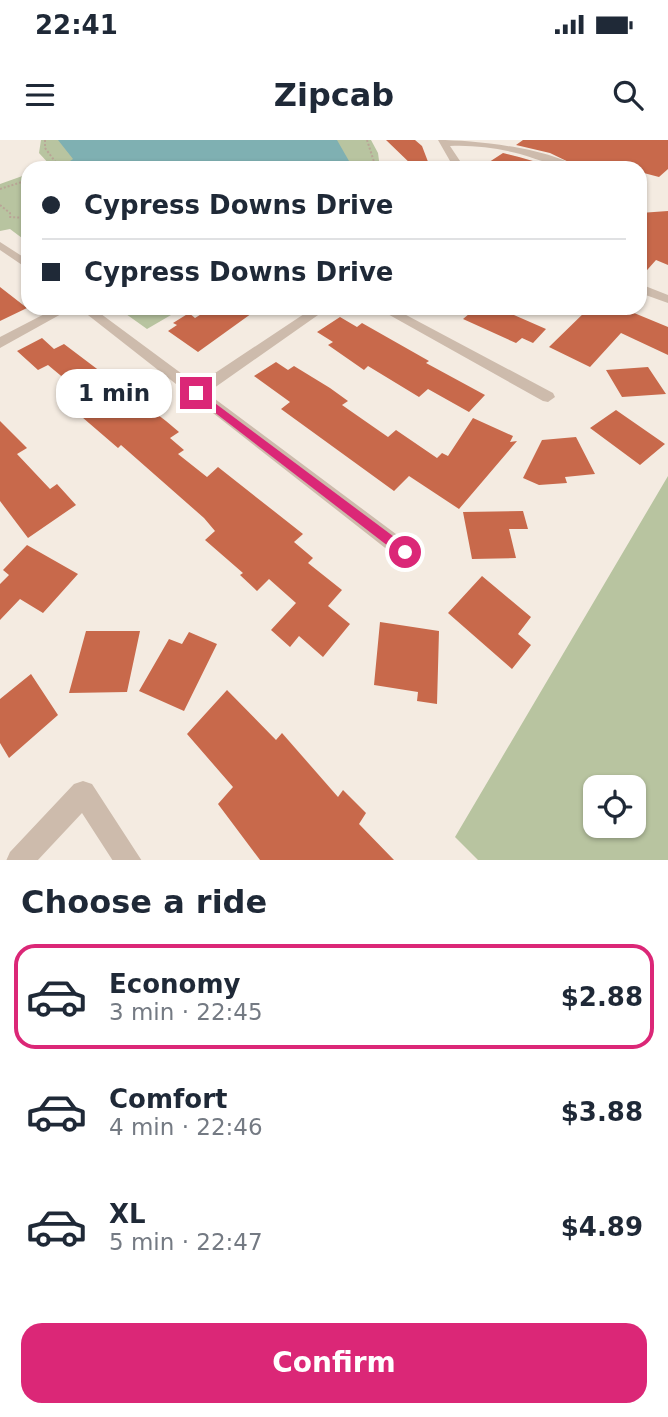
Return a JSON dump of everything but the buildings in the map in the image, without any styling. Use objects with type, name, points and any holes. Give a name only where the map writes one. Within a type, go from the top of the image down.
[{"type":"street","points":[[443,142],[455,161]]},
{"type":"street","points":[[443,142],[471,142],[513,148],[553,161]]},
{"type":"street","points":[[0,245],[21,260]]},
{"type":"street","points":[[647,291],[668,299]]},
{"type":"street","points":[[0,343],[53,315]]},
{"type":"street","points":[[94,315],[405,552]]},
{"type":"street","points":[[196,393],[311,315]]},
{"type":"street","points":[[396,315],[548,397]]},
{"type":"street","points":[[19,860],[83,793],[128,860]]},
{"type":"path","points":[[45,140],[45,148],[55,161]]},
{"type":"path","points":[[367,140],[374,161]]},
{"type":"path","points":[[0,189],[21,182]]},
{"type":"path","points":[[0,205],[10,213],[10,217],[21,218]]},
{"type":"green space","points":[[41,140],[371,140],[379,161],[46,161],[39,153]]},
{"type":"green space","points":[[21,176],[21,237],[10,229],[0,231],[0,184]]},
{"type":"green space","points":[[127,315],[171,315],[147,329]]},
{"type":"green space","points":[[668,476],[668,860],[478,860],[455,837]]},
{"type":"water","points":[[58,140],[337,140],[349,161],[70,161],[73,159]]},
{"type":"route","points":[[196,393],[405,552]]}]
